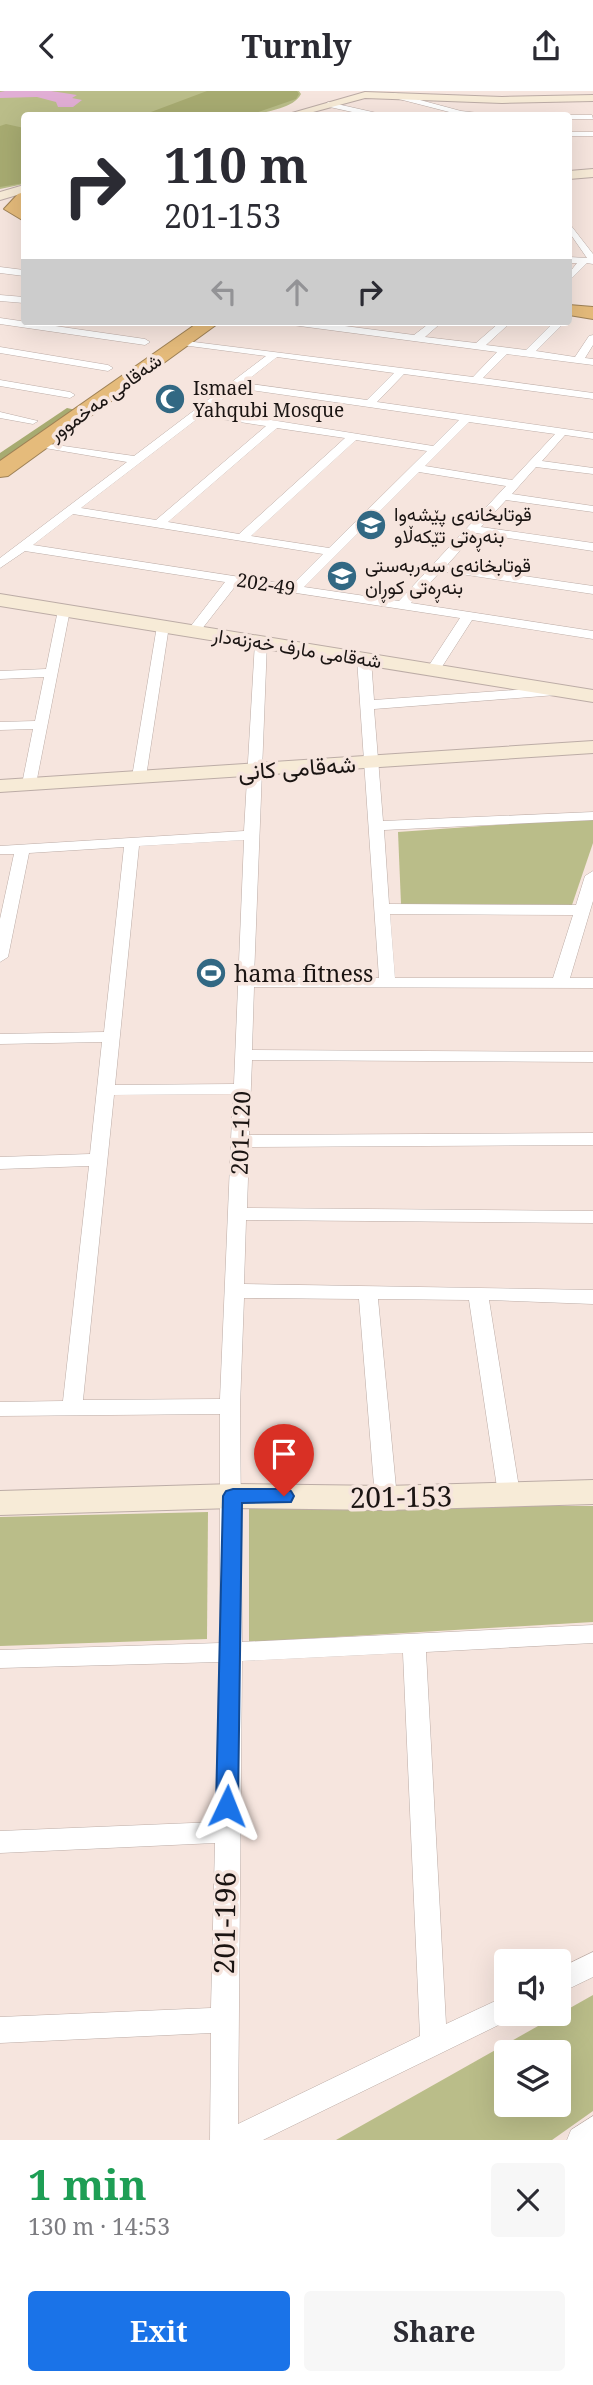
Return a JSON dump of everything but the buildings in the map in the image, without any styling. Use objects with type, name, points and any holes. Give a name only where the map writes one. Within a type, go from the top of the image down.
[{"type":"highway","points":[[0,195],[21,189]]},
{"type":"highway","points":[[21,199],[12,211],[21,225]]},
{"type":"highway","points":[[0,215],[21,225]]},
{"type":"highway","points":[[572,310],[593,313]]},
{"type":"highway","points":[[572,321],[593,324]]},
{"type":"highway","name":"شەقامی مەخموور","points":[[0,471],[205,326]]},
{"type":"highway","name":"شەقامی مەخموور","points":[[11,436],[166,329]]},
{"type":"highway","points":[[116,363],[134,354],[156,357],[155,362]]},
{"type":"main road","points":[[280,112],[351,92]]},
{"type":"street","points":[[338,91],[590,97]]},
{"type":"street","points":[[328,104],[351,92],[379,91]]},
{"type":"street","points":[[395,93],[473,100],[590,97]]},
{"type":"street","points":[[395,93],[458,112]]},
{"type":"street","points":[[572,117],[593,117],[590,97]]},
{"type":"street","points":[[462,112],[473,100]]},
{"type":"street","points":[[297,107],[328,104],[361,112]]},
{"type":"street","points":[[572,134],[593,134]]},
{"type":"street","points":[[572,175],[593,173]]},
{"type":"street","points":[[0,205],[21,198]]},
{"type":"street","points":[[572,231],[590,261]]},
{"type":"street","points":[[572,260],[590,261]]},
{"type":"street","points":[[572,276],[590,261]]},
{"type":"street","points":[[0,270],[21,273]]},
{"type":"street","points":[[0,298],[21,299]]},
{"type":"street","points":[[0,321],[21,324]]},
{"type":"street","points":[[35,326],[145,342]]},
{"type":"street","points":[[321,326],[593,362]]},
{"type":"street","points":[[416,339],[431,326]]},
{"type":"street","points":[[478,347],[502,326]]},
{"type":"street","points":[[528,354],[556,326]]},
{"type":"street","points":[[578,361],[593,338]]},
{"type":"street","points":[[181,342],[593,396]]},
{"type":"street","points":[[0,350],[116,363]]},
{"type":"street","points":[[476,380],[504,351]]},
{"type":"street","points":[[0,565],[275,354]]},
{"type":"street","points":[[369,404],[402,371]]},
{"type":"street","points":[[0,383],[70,395]]},
{"type":"street","points":[[236,385],[593,436]]},
{"type":"street","points":[[199,412],[434,449]]},
{"type":"street","points":[[0,415],[33,421]]},
{"type":"street","points":[[295,589],[467,418]]},
{"type":"street","points":[[159,524],[275,424]]},
{"type":"street","points":[[403,605],[563,432]]},
{"type":"street","points":[[241,538],[354,436]]},
{"type":"street","points":[[39,444],[137,460]]},
{"type":"street","points":[[534,463],[593,471]]},
{"type":"street","points":[[414,468],[514,484]]},
{"type":"street","points":[[503,496],[593,509]]},
{"type":"street","points":[[71,510],[330,552]]},
{"type":"street","points":[[473,529],[593,547]]},
{"type":"street","name":"202-49","points":[[23,547],[593,635]]},
{"type":"street","points":[[439,567],[593,590]]},
{"type":"street","points":[[193,631],[234,579]]},
{"type":"street","name":"شەقامی مارف خەزنەدار","points":[[0,600],[593,696]]},
{"type":"street","points":[[29,784],[64,610]]},
{"type":"street","points":[[433,670],[468,615]]},
{"type":"street","points":[[139,777],[163,626]]},
{"type":"street","name":"201-120","points":[[233,1496],[230,1406],[251,835],[261,642]]},
{"type":"street","points":[[364,659],[387,982]]},
{"type":"street","points":[[0,675],[52,673]]},
{"type":"street","points":[[367,705],[558,690]]},
{"type":"street","points":[[0,726],[41,725]]},
{"type":"street","name":"شەقامی کانی","points":[[0,786],[593,747]]},
{"type":"street","points":[[376,826],[593,815]]},
{"type":"street","points":[[0,850],[251,835]]},
{"type":"street","points":[[72,1408],[132,842]]},
{"type":"street","points":[[0,957],[22,849]]},
{"type":"street","points":[[560,983],[593,876]]},
{"type":"street","points":[[382,909],[582,910]]},
{"type":"street","points":[[246,982],[593,983]]},
{"type":"street","points":[[0,1039],[111,1037]]},
{"type":"street","points":[[243,1055],[593,1057]]},
{"type":"street","points":[[106,1090],[242,1089]]},
{"type":"street","points":[[240,1141],[593,1139]]},
{"type":"street","points":[[0,1163],[98,1160]]},
{"type":"street","points":[[237,1214],[593,1217]]},
{"type":"street","points":[[234,1291],[593,1297]]},
{"type":"street","points":[[368,1292],[386,1498]]},
{"type":"street","points":[[478,1293],[509,1494]]},
{"type":"street","points":[[0,1409],[230,1406]]},
{"type":"street","name":"201-153","points":[[0,1503],[233,1496],[386,1498],[593,1492]]},
{"type":"street","name":"201-196","points":[[224,2140],[223,2020],[233,1496]]},
{"type":"street","points":[[0,1659],[593,1634]]},
{"type":"street","points":[[414,1642],[434,2044]]},
{"type":"street","points":[[0,1842],[226,1832]]},
{"type":"street","points":[[571,1975],[593,1964]]},
{"type":"street","points":[[234,2140],[494,2014]]},
{"type":"street","points":[[0,2030],[223,2020]]},
{"type":"street","points":[[582,2140],[593,2130]]},
{"type":"green space","points":[[0,91],[299,91],[301,94],[293,103],[265,112],[21,112],[21,185],[0,189]]},
{"type":"green space","points":[[207,91],[297,91],[299,94],[296,99],[259,112],[151,112]]},
{"type":"green space","points":[[6,124],[21,127],[21,184],[0,187],[0,126]]},
{"type":"green space","points":[[67,408],[76,410],[0,463],[0,453]]},
{"type":"green space","points":[[593,818],[593,843],[572,905],[401,904],[398,832]]},
{"type":"green space","points":[[249,1506],[593,1506],[593,1622],[249,1642]]},
{"type":"green space","points":[[208,1512],[207,1639],[0,1646],[0,1517]]},
{"type":"green space","points":[[593,1995],[593,2111],[552,2140],[336,2140],[494,2051],[494,2117],[571,2117],[571,2040],[513,2040],[538,2026],[571,2026],[571,2007]]},
{"type":"shaded area","points":[[51,91],[77,95],[72,98],[82,100],[73,107],[58,107],[56,102],[37,97],[0,98],[0,92]]},
{"type":"place","name":"Ismael Yahqubi Mosque","points":[[170,399]]},
{"type":"place","name":"قوتابخانەی پێشەوا بنەڕەتی تێکەڵاو","points":[[371,525]]},
{"type":"place","name":"قوتابخانەی سەربەستی بنەڕەتی کوڕان","points":[[342,576]]},
{"type":"place","name":"hama fitness","points":[[211,973]]},
{"type":"route","points":[[227,1806],[233,1496],[284,1496]]}]
